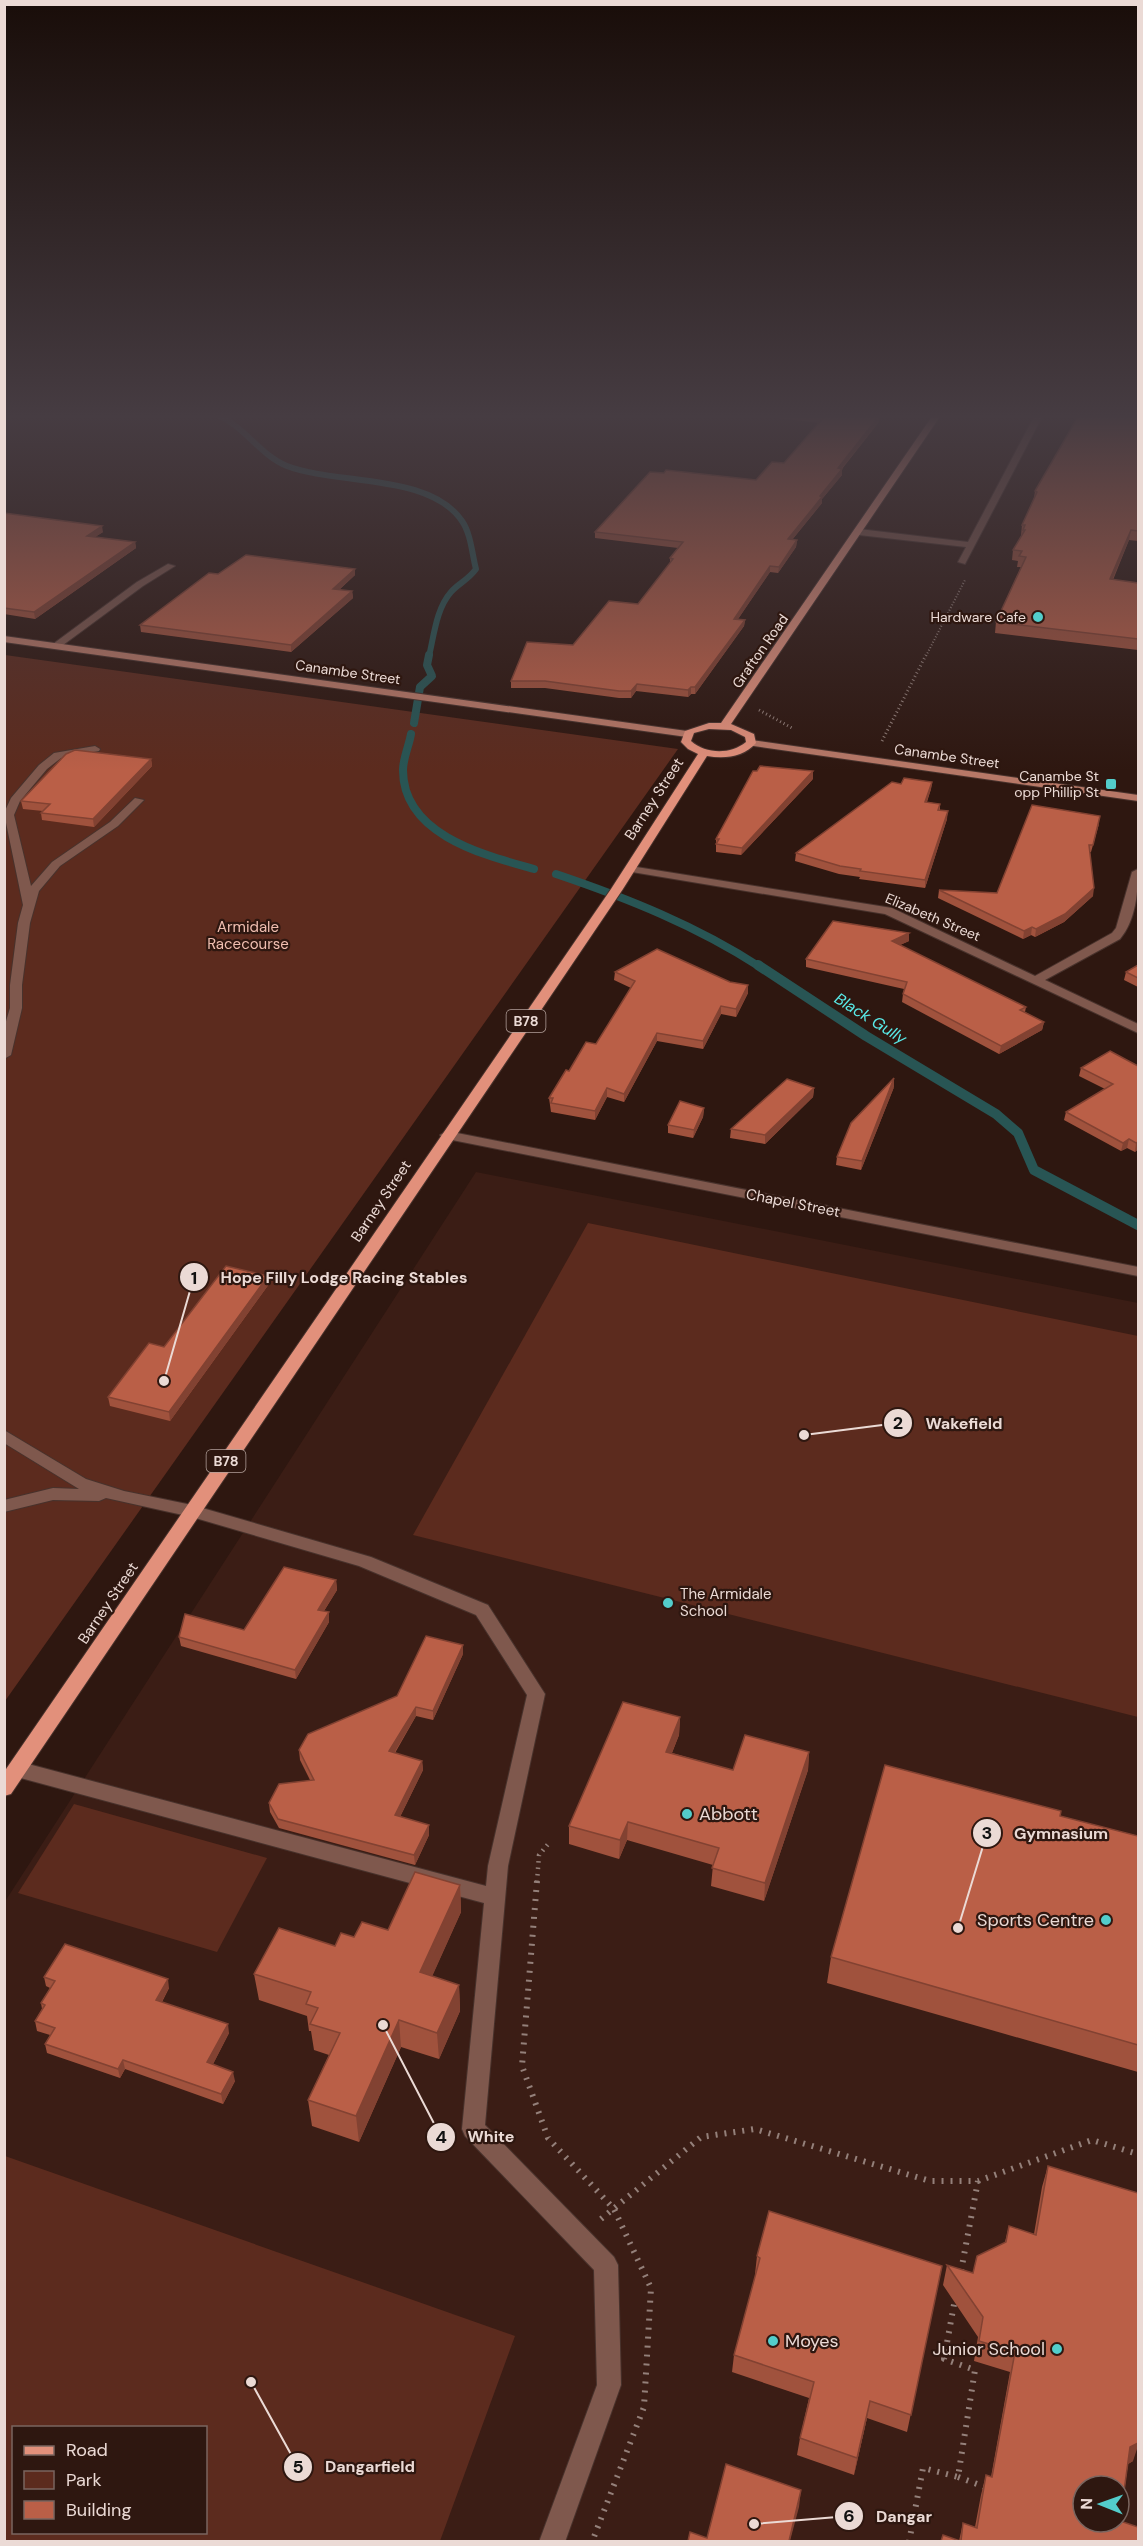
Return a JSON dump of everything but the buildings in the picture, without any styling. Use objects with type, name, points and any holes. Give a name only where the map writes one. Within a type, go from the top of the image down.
[{"type":"main road","name":"Grafton Road","points":[[724,726],[858,534]]},
{"type":"main road","points":[[724,726],[746,732],[752,740],[751,743],[735,752],[705,752],[688,745],[687,734],[701,727],[724,726]]},
{"type":"main road","name":"Barney Street","points":[[4,1788],[447,1135],[617,889],[705,752]]},
{"type":"street","points":[[875,534],[971,545]]},
{"type":"street","points":[[962,562],[977,534]]},
{"type":"street","points":[[56,646],[140,584],[171,566]]},
{"type":"street","name":"Canambe Street","points":[[4,639],[687,734]]},
{"type":"street","name":"Canambe Street","points":[[751,743],[1138,798]]},
{"type":"street","points":[[27,905],[23,871],[9,815],[15,800],[43,767],[58,755],[95,748]]},
{"type":"street","points":[[4,1055],[16,1008],[16,985],[27,905],[33,890],[44,876],[76,849],[114,824],[139,800]]},
{"type":"street","name":"Elizabeth Street","points":[[630,869],[888,910],[1138,1029]]},
{"type":"street","points":[[1036,980],[1116,936],[1122,929],[1138,872]]},
{"type":"street","name":"Chapel Street","points":[[447,1135],[1138,1272]]},
{"type":"street","points":[[4,1435],[80,1483],[122,1497]]},
{"type":"street","points":[[4,1506],[53,1494],[122,1497],[192,1511],[365,1561],[482,1610],[536,1694],[498,1866],[473,2129],[606,2265],[609,2385],[552,2541]]},
{"type":"street","points":[[17,1769],[495,1897]]},
{"type":"path","points":[[877,750],[969,570],[962,562]]},
{"type":"path","points":[[757,710],[765,711],[795,729]]},
{"type":"path","points":[[549,1843],[539,1855],[522,2066],[548,2138],[614,2209],[651,2288],[644,2407],[592,2541]]},
{"type":"path","points":[[579,2237],[701,2137],[755,2129],[930,2181],[978,2181],[1092,2140],[1138,2154]]},
{"type":"path","points":[[959,2281],[978,2181]]},
{"type":"path","points":[[957,2292],[944,2360],[975,2370],[958,2477]]},
{"type":"path","points":[[909,2541],[923,2468],[958,2477],[999,2492]]},
{"type":"shaded area","name":"The Armidale School","points":[[476,1172],[1138,1303],[1138,2541],[5,2541],[4,1903]]},
{"type":"green space","name":"Armidale Racecourse","points":[[5,655],[678,749],[5,1701]]},
{"type":"green space","points":[[588,1223],[1138,1336],[1138,1717],[413,1535]]},
{"type":"green space","points":[[74,1804],[267,1858],[217,1952],[18,1893]]},
{"type":"green space","points":[[5,2156],[515,2336],[440,2541],[5,2541]]},
{"type":"waterway","name":"Black Gully","points":[[429,656],[442,606],[454,589],[476,569],[468,534]]},
{"type":"waterway","name":"Black Gully","points":[[414,723],[420,687],[432,676],[427,665],[429,655]]},
{"type":"waterway","name":"Black Gully","points":[[411,734],[403,770],[407,792],[416,811],[431,826],[450,839],[492,857],[534,869]]},
{"type":"waterway","name":"Black Gully","points":[[556,874],[661,914],[712,939],[760,967]]},
{"type":"waterway","name":"Black Gully","points":[[758,965],[866,1036],[996,1114],[1018,1133],[1034,1170],[1138,1225]]},
{"type":"place","name":"Hardware Cafe","points":[[1038,617]]},
{"type":"place","name":"Canambe St opp Phillip St","points":[[1111,784]]},
{"type":"place","name":"Hope Filly Lodge Racing Stables","points":[[164,1381]]},
{"type":"place","name":"Wakefield","points":[[804,1435]]},
{"type":"place","name":"The Armidale School","points":[[668,1603]]},
{"type":"place","name":"Abbott","points":[[687,1814]]},
{"type":"place","name":"Sports Centre","points":[[1106,1920]]},
{"type":"place","name":"Gymnasium","points":[[958,1928]]},
{"type":"place","name":"White","points":[[383,2025]]},
{"type":"place","name":"Moyes","points":[[773,2341]]},
{"type":"place","name":"Junior School","points":[[1057,2349]]},
{"type":"place","name":"Dangarfield","points":[[251,2382]]},
{"type":"place","name":"Dangar","points":[[754,2524]]}]
